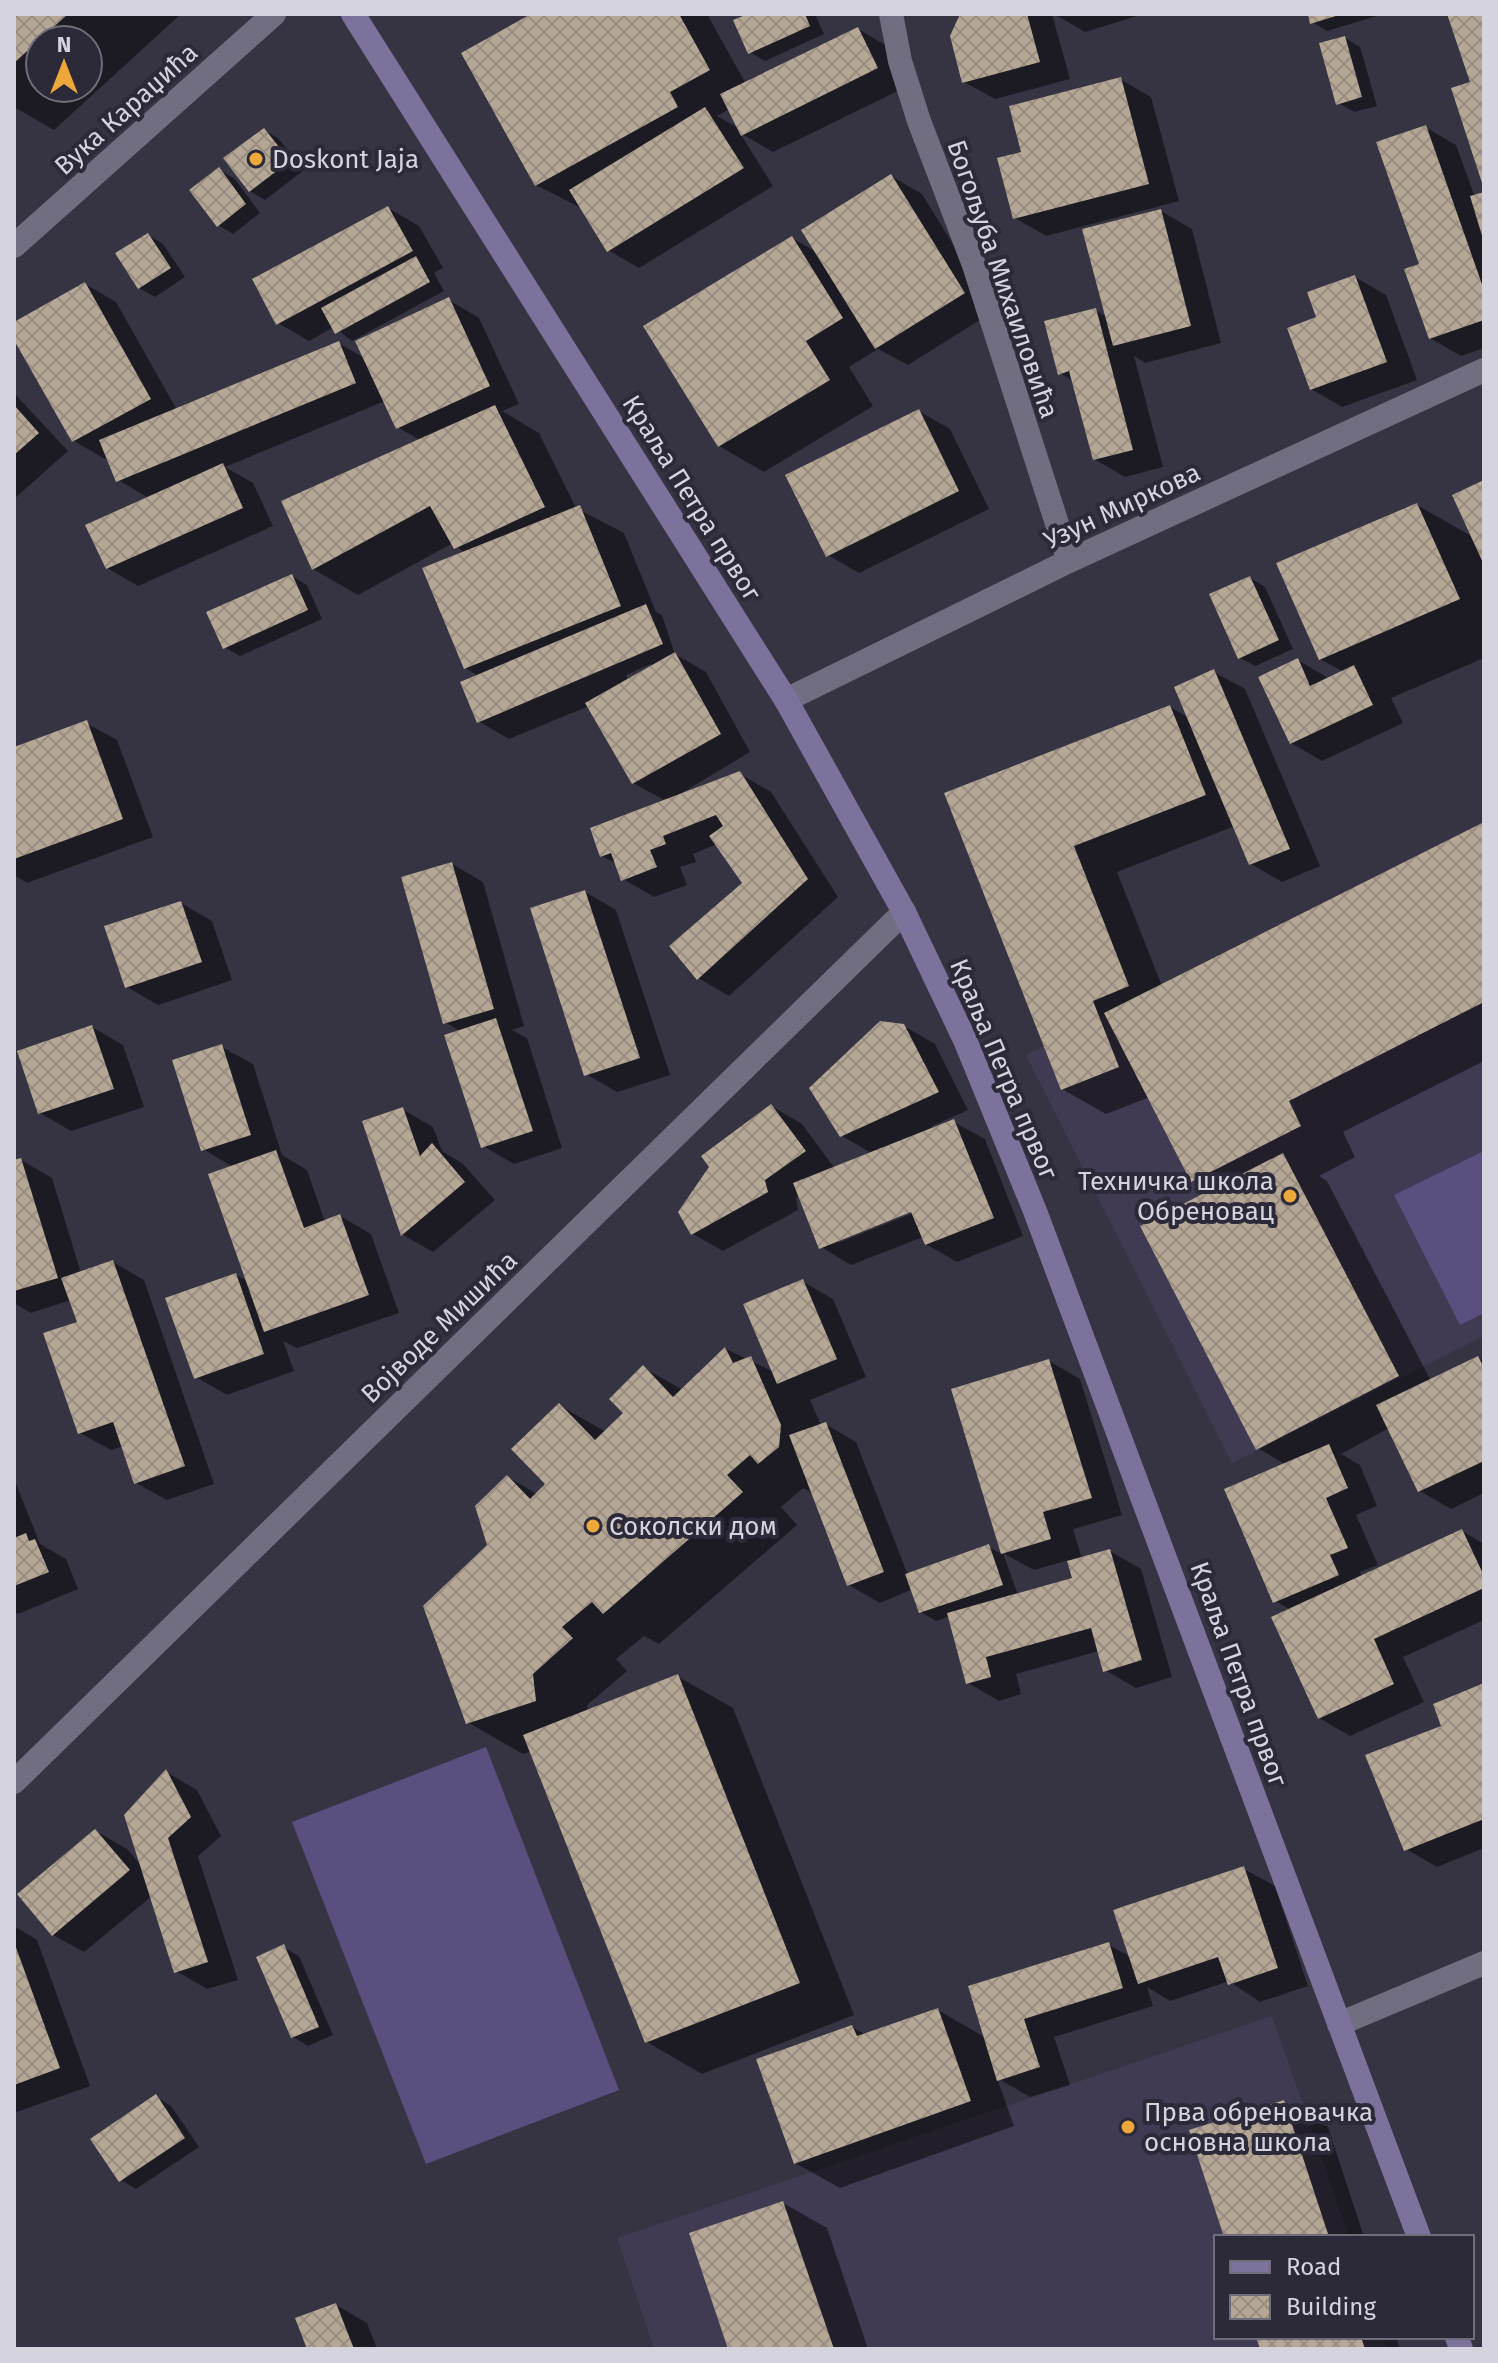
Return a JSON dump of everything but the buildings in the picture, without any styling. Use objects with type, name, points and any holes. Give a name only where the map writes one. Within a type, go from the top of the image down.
[{"type":"street","name":"Вука Караџића","points":[[14,246],[274,14]]},
{"type":"street","name":"Краља Петра првог","points":[[353,14],[786,700],[904,912],[965,1040],[1035,1211],[1418,2235]]},
{"type":"street","name":"Богољуба Михаиловића","points":[[891,14],[900,61],[919,121],[974,265],[1069,561]]},
{"type":"street","name":"Узун Миркова","points":[[786,700],[1069,561],[1484,370]]},
{"type":"street","name":"Војводе Мишића","points":[[14,1782],[904,912]]},
{"type":"street","points":[[1339,2024],[1484,1963]]},
{"type":"shaded area","name":"Техничка школа Обреновац","points":[[1484,824],[1484,1336],[1232,1463],[1026,1055]]},
{"type":"shaded area","points":[[1484,1151],[1484,1313],[1460,1325],[1394,1195]]},
{"type":"shaded area","points":[[486,1747],[619,2090],[426,2164],[292,1822]]},
{"type":"shaded area","name":"Прва обреновачка основна школа","points":[[1272,2016],[1348,2235],[1214,2235],[1214,2339],[1384,2339],[1387,2349],[654,2349],[617,2238]]},
{"type":"place","name":"Doskont Jaja","points":[[256,159]]},
{"type":"place","name":"Техничка школа Обреновац","points":[[1290,1196]]},
{"type":"place","name":"Соколски дом","points":[[593,1526]]},
{"type":"place","name":"Прва обреновачка основна школа","points":[[1128,2127]]}]
